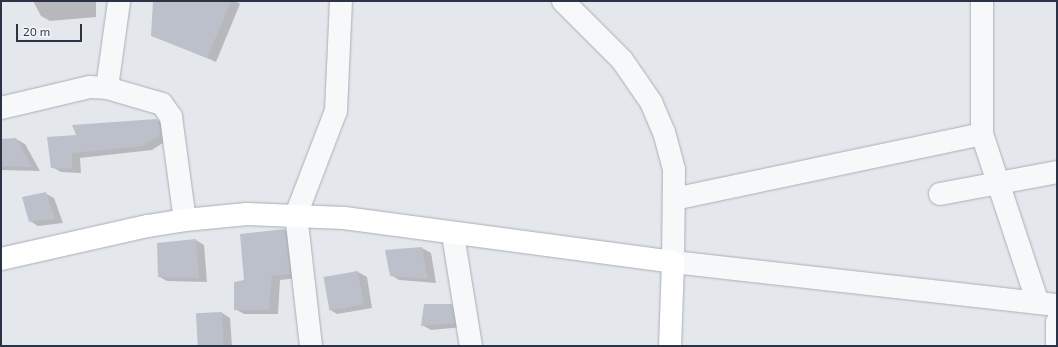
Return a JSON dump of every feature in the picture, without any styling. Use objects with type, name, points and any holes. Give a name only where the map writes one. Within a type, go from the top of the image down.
[{"type":"street","points":[[107,88],[119,1]]},
{"type":"street","points":[[310,346],[296,215],[336,111],[341,1]]},
{"type":"street","points":[[563,1],[622,60],[651,102],[664,132],[674,170],[670,346]]},
{"type":"street","points":[[1,259],[148,226],[185,220],[247,214],[296,215],[344,218],[453,235],[673,262],[1048,304],[998,183],[982,134],[982,1]]},
{"type":"street","points":[[1,108],[90,87],[107,88],[162,104],[171,117],[185,220]]},
{"type":"street","points":[[674,199],[982,134]]},
{"type":"street","points":[[940,194],[1057,172]]},
{"type":"street","points":[[453,235],[471,346]]},
{"type":"street","points":[[1057,322],[1057,346]]},
{"type":"building","points":[[153,1],[231,1],[207,58],[151,36]]},
{"type":"building","points":[[157,119],[161,134],[143,146],[72,153],[72,169],[51,168],[47,137],[76,135],[72,125]]},
{"type":"building","points":[[16,138],[32,167],[1,166],[1,139]]},
{"type":"building","points":[[46,192],[55,219],[29,222],[22,197]]},
{"type":"building","points":[[285,229],[290,274],[272,276],[269,310],[234,310],[234,282],[244,280],[240,234]]},
{"type":"building","points":[[196,239],[199,278],[158,277],[157,243]]},
{"type":"building","points":[[422,247],[428,279],[390,276],[385,250]]},
{"type":"building","points":[[358,271],[364,304],[329,311],[324,277]]},
{"type":"building","points":[[424,304],[452,304],[455,323],[421,326]]},
{"type":"building","points":[[222,312],[224,345],[198,346],[196,313]]}]
